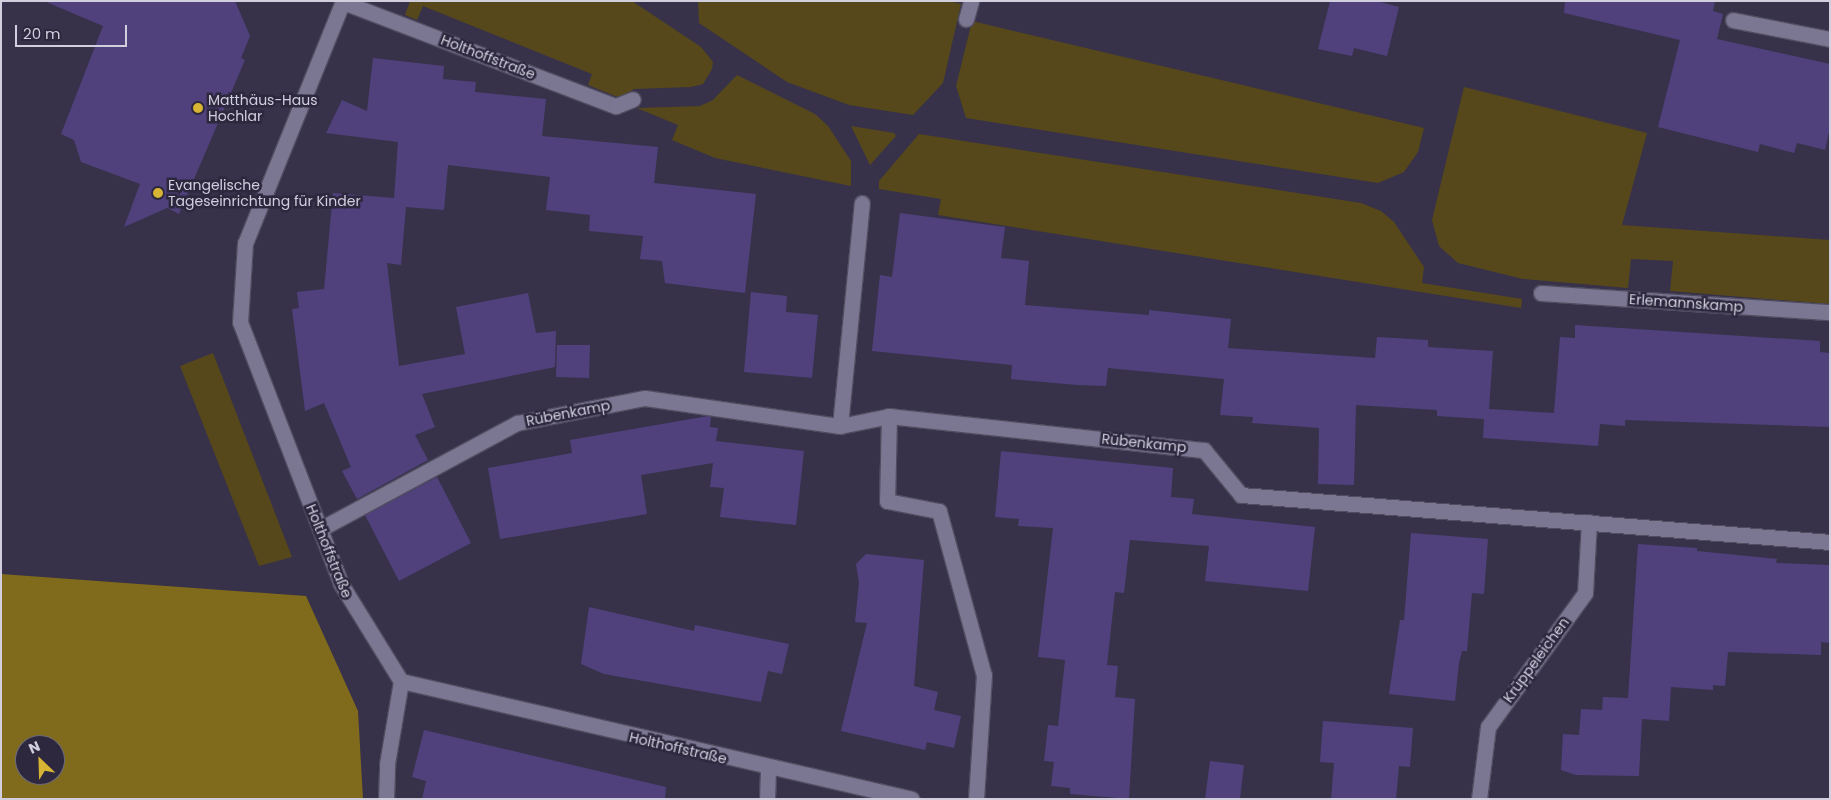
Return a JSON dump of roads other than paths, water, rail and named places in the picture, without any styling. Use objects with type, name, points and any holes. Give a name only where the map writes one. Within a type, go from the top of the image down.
[{"type":"street","points":[[966,19],[971,1]]},
{"type":"street","name":"Holthoffstraße","points":[[633,99],[616,106],[343,2],[245,243],[241,291],[240,322],[320,529],[350,603],[401,681],[768,769],[912,799]]},
{"type":"street","points":[[1733,20],[1830,39]]},
{"type":"street","points":[[840,426],[862,203]]},
{"type":"street","name":"Erlemannskamp","points":[[1541,294],[1830,312]]},
{"type":"street","name":"Rübenkamp","points":[[320,529],[517,422],[645,398],[840,426],[889,416],[1204,450],[1241,495],[1589,522]]},
{"type":"street","points":[[889,416],[887,501],[939,511],[984,675],[976,799]]},
{"type":"street","points":[[1589,522],[1830,542]]},
{"type":"street","name":"Krüppeleichen","points":[[1479,799],[1488,727],[1585,593],[1589,522]]},
{"type":"street","points":[[386,799],[401,681]]},
{"type":"street","points":[[767,799],[768,769]]},
{"type":"place","name":"Matthäus-Haus Hochlar","points":[[198,108]]},
{"type":"place","name":"Evangelische Tageseinrichtung für Kinder","points":[[158,193]]}]
